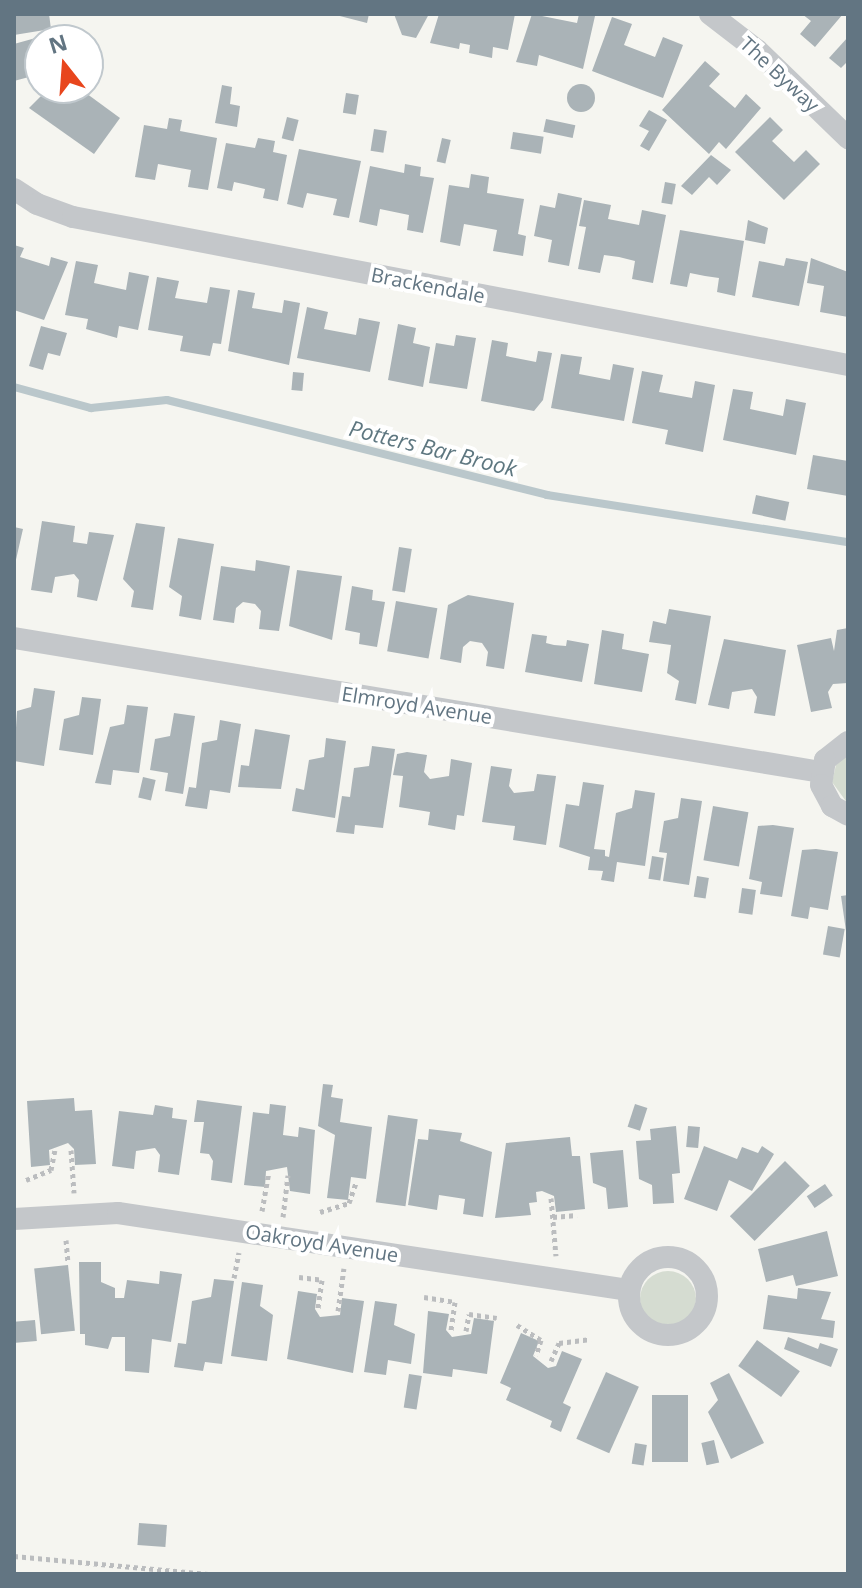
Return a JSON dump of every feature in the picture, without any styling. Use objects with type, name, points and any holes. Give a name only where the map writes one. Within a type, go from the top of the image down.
[{"type":"street","name":"The Byway","points":[[710,14],[757,50],[848,138]]},
{"type":"street","name":"Brackendale","points":[[14,189],[37,204],[73,217],[848,365]]},
{"type":"street","name":"Elmroyd Avenue","points":[[14,638],[821,772]]},
{"type":"street","points":[[848,742],[834,750],[821,772],[825,796],[848,815]]},
{"type":"street","name":"Oakroyd Avenue","points":[[14,1219],[118,1213],[629,1290]]},
{"type":"path","points":[[26,1180],[51,1170],[55,1150]]},
{"type":"path","points":[[71,1150],[74,1194]]},
{"type":"path","points":[[261,1216],[269,1173]]},
{"type":"path","points":[[282,1219],[288,1175]]},
{"type":"path","points":[[320,1212],[349,1203],[356,1183]]},
{"type":"path","points":[[551,1198],[556,1259]]},
{"type":"path","points":[[553,1217],[577,1215]]},
{"type":"path","points":[[66,1232],[68,1263]]},
{"type":"path","points":[[234,1278],[239,1251]]},
{"type":"path","points":[[338,1311],[344,1267]]},
{"type":"path","points":[[299,1277],[322,1280],[318,1309]]},
{"type":"path","points":[[424,1297],[455,1302],[451,1331]]},
{"type":"path","points":[[466,1331],[469,1314],[497,1318]]},
{"type":"path","points":[[517,1325],[541,1340],[536,1355]]},
{"type":"path","points":[[551,1361],[559,1343],[591,1339]]},
{"type":"path","points":[[14,1556],[208,1574]]},
{"type":"shaded area","points":[[848,754],[848,804],[832,782],[836,765]]},
{"type":"shaded area","points":[[668,1271],[688,1279],[696,1299],[688,1319],[668,1327],[648,1319],[640,1299],[648,1279]]},
{"type":"building","points":[[14,14],[49,14],[50,24],[24,24],[24,33],[14,35]]},
{"type":"building","points":[[332,14],[369,14],[367,23]]},
{"type":"building","points":[[394,14],[429,14],[416,38],[402,35]]},
{"type":"building","points":[[439,14],[515,14],[508,50],[493,47],[492,58],[469,53],[470,45],[460,43],[459,49],[430,43]]},
{"type":"building","points":[[532,14],[577,23],[579,14],[595,16],[583,69],[539,55],[537,66],[516,62]]},
{"type":"building","points":[[802,14],[843,14],[815,47],[800,34],[811,21]]},
{"type":"building","points":[[612,17],[632,24],[624,45],[655,57],[663,37],[683,45],[663,98],[592,71]]},
{"type":"building","points":[[848,37],[848,61],[841,68],[829,58]]},
{"type":"building","points":[[24,41],[24,78],[14,81],[14,44]]},
{"type":"building","points":[[705,61],[720,74],[709,86],[735,108],[746,94],[761,108],[726,149],[719,142],[709,154],[662,110]]},
{"type":"building","points":[[581,84],[591,88],[595,98],[591,108],[581,112],[571,108],[567,98],[571,88]]},
{"type":"building","points":[[222,85],[232,87],[230,104],[240,106],[237,127],[215,123]]},
{"type":"building","points":[[346,93],[359,95],[356,115],[343,113]]},
{"type":"building","points":[[33,104],[101,104],[120,118],[94,154],[29,108]]},
{"type":"building","points":[[649,110],[667,120],[649,151],[640,146],[649,131],[639,126]]},
{"type":"building","points":[[287,117],[299,120],[293,141],[282,138]]},
{"type":"building","points":[[770,117],[783,130],[772,141],[794,162],[806,150],[820,164],[784,200],[735,152]]},
{"type":"building","points":[[169,118],[182,120],[180,131],[217,138],[208,190],[188,187],[191,170],[158,164],[155,180],[135,177],[144,125],[167,129]]},
{"type":"building","points":[[546,119],[575,125],[573,138],[543,132]]},
{"type":"building","points":[[374,129],[387,131],[383,153],[371,151]]},
{"type":"building","points":[[513,132],[544,137],[541,154],[510,149]]},
{"type":"building","points":[[258,138],[275,141],[273,152],[287,155],[278,201],[263,198],[265,189],[234,182],[232,191],[217,188],[226,143],[255,148]]},
{"type":"building","points":[[442,138],[451,140],[445,163],[437,161]]},
{"type":"building","points":[[299,149],[361,161],[349,218],[333,215],[337,199],[307,193],[303,208],[287,204]]},
{"type":"building","points":[[711,155],[731,170],[717,185],[709,177],[692,195],[681,186]]},
{"type":"building","points":[[405,164],[421,167],[420,176],[434,178],[423,233],[407,230],[409,215],[380,209],[377,226],[359,222],[370,166],[404,173]]},
{"type":"building","points":[[471,174],[489,177],[487,193],[524,199],[518,234],[526,236],[523,256],[493,251],[497,230],[464,224],[460,246],[440,242],[449,185],[469,188]]},
{"type":"building","points":[[665,182],[676,184],[672,205],[661,203]]},
{"type":"building","points":[[558,193],[582,198],[569,266],[548,262],[552,240],[534,236],[540,205],[555,208]]},
{"type":"building","points":[[584,200],[611,205],[608,219],[639,225],[642,210],[666,215],[653,283],[632,279],[635,261],[619,257],[604,255],[600,273],[578,269],[586,227],[579,226]]},
{"type":"building","points":[[748,220],[768,228],[765,244],[745,240]]},
{"type":"building","points":[[680,230],[744,241],[735,296],[717,292],[719,278],[690,273],[687,287],[670,284]]},
{"type":"building","points":[[14,245],[24,248],[20,257],[49,266],[51,257],[68,262],[44,320],[14,310]]},
{"type":"building","points":[[786,258],[808,262],[799,306],[752,297],[759,261],[784,266]]},
{"type":"building","points":[[811,258],[848,272],[848,317],[820,312],[824,286],[807,283]]},
{"type":"building","points":[[76,261],[98,265],[94,283],[126,290],[129,272],[149,276],[138,330],[119,326],[117,338],[86,329],[88,319],[65,315]]},
{"type":"building","points":[[157,277],[179,281],[175,298],[207,303],[210,287],[230,290],[221,344],[213,343],[210,356],[180,351],[183,336],[148,330]]},
{"type":"building","points":[[238,290],[255,293],[252,308],[282,313],[284,300],[300,303],[289,365],[228,351]]},
{"type":"building","points":[[307,307],[328,312],[324,329],[356,335],[359,318],[380,322],[370,372],[297,358]]},
{"type":"building","points":[[398,324],[416,328],[413,343],[430,347],[423,387],[388,380]]},
{"type":"building","points":[[41,326],[67,333],[60,356],[48,353],[43,370],[29,366]]},
{"type":"building","points":[[456,335],[476,338],[467,389],[429,383],[436,343],[454,346]]},
{"type":"building","points":[[492,340],[508,343],[506,356],[536,362],[538,351],[552,353],[543,400],[534,411],[481,401]]},
{"type":"building","points":[[561,354],[582,357],[579,374],[610,380],[613,364],[634,368],[624,421],[551,408]]},
{"type":"building","points":[[642,371],[663,375],[659,392],[692,398],[695,381],[715,385],[703,452],[665,444],[668,430],[632,423]]},
{"type":"building","points":[[293,372],[304,373],[302,391],[291,390]]},
{"type":"building","points":[[733,389],[753,392],[750,409],[783,416],[786,399],[806,403],[796,455],[723,440]]},
{"type":"building","points":[[813,455],[848,461],[848,496],[807,489]]},
{"type":"building","points":[[756,495],[789,502],[785,521],[752,514]]},
{"type":"building","points":[[42,521],[75,526],[73,542],[87,544],[89,532],[114,535],[97,601],[77,597],[79,580],[74,574],[55,577],[52,593],[31,590]]},
{"type":"building","points":[[136,523],[165,527],[153,610],[131,607],[134,591],[123,579]]},
{"type":"building","points":[[14,527],[23,529],[15,564],[14,563]]},
{"type":"building","points":[[178,538],[214,544],[201,620],[179,616],[182,596],[169,587]]},
{"type":"building","points":[[399,547],[412,549],[405,592],[392,590]]},
{"type":"building","points":[[256,560],[290,566],[279,631],[259,629],[261,611],[255,604],[243,602],[236,608],[234,623],[213,620],[221,566],[255,571]]},
{"type":"building","points":[[297,570],[342,576],[332,640],[289,626]]},
{"type":"building","points":[[352,586],[373,590],[372,600],[385,602],[377,647],[359,644],[360,633],[345,630]]},
{"type":"building","points":[[468,595],[514,603],[504,669],[486,666],[488,652],[482,643],[470,641],[463,647],[461,663],[440,659],[448,605]]},
{"type":"building","points":[[396,601],[437,608],[429,659],[387,651]]},
{"type":"building","points":[[669,609],[711,616],[696,704],[675,700],[679,681],[667,673],[671,645],[649,642],[653,621],[666,624]]},
{"type":"building","points":[[848,628],[848,683],[833,684],[828,692],[832,708],[811,712],[797,645],[831,638],[834,651],[837,630]]},
{"type":"building","points":[[602,630],[624,634],[622,649],[649,654],[642,692],[594,684]]},
{"type":"building","points":[[532,634],[547,636],[546,643],[554,645],[566,646],[567,640],[589,644],[582,682],[525,672]]},
{"type":"building","points":[[724,639],[786,650],[775,716],[754,713],[757,697],[752,689],[732,692],[729,709],[708,705]]},
{"type":"building","points":[[34,688],[55,691],[44,766],[14,761],[17,711],[31,707]]},
{"type":"building","points":[[82,697],[101,699],[93,755],[59,750],[64,719],[79,715]]},
{"type":"building","points":[[127,705],[148,707],[139,773],[113,770],[111,785],[95,783],[110,727],[124,724]]},
{"type":"building","points":[[174,713],[195,716],[183,794],[165,791],[168,773],[150,770],[155,739],[170,736]]},
{"type":"building","points":[[220,720],[241,724],[230,793],[210,790],[207,809],[185,806],[189,787],[196,788],[202,743],[217,740]]},
{"type":"building","points":[[255,729],[290,735],[281,789],[238,787],[241,765],[249,766]]},
{"type":"building","points":[[326,738],[346,741],[335,818],[292,811],[296,788],[304,790],[309,760],[324,757]]},
{"type":"building","points":[[372,746],[395,749],[383,828],[355,825],[354,834],[336,832],[342,796],[350,797],[354,768],[369,766]]},
{"type":"building","points":[[397,754],[427,755],[424,772],[430,779],[449,776],[451,759],[472,763],[464,816],[457,815],[455,830],[428,825],[430,812],[399,807],[403,776],[393,775]]},
{"type":"building","points":[[491,766],[512,769],[509,786],[514,793],[534,791],[537,774],[556,776],[546,845],[513,840],[515,826],[482,822]]},
{"type":"building","points":[[143,777],[156,780],[151,800],[138,797]]},
{"type":"building","points":[[583,782],[604,785],[594,849],[605,850],[605,856],[609,857],[616,813],[632,808],[635,790],[655,793],[645,866],[617,862],[614,882],[601,880],[603,871],[588,870],[590,857],[559,847],[566,804],[579,806]]},
{"type":"building","points":[[681,798],[702,801],[689,885],[663,881],[667,853],[659,852],[664,821],[678,818]]},
{"type":"building","points":[[713,806],[748,812],[739,866],[703,860]]},
{"type":"building","points":[[758,826],[794,828],[782,897],[760,894],[762,882],[749,879]]},
{"type":"building","points":[[802,850],[838,852],[828,910],[810,907],[808,919],[791,916]]},
{"type":"building","points":[[652,856],[664,858],[660,881],[648,879]]},
{"type":"building","points":[[697,876],[709,878],[706,899],[694,897]]},
{"type":"building","points":[[742,888],[756,890],[752,915],[739,913]]},
{"type":"building","points":[[848,895],[848,931],[846,931],[841,896]]},
{"type":"building","points":[[828,926],[845,929],[840,958],[823,955]]},
{"type":"building","points":[[323,1084],[333,1085],[331,1097],[343,1099],[340,1122],[372,1127],[366,1179],[351,1177],[348,1200],[327,1198],[335,1135],[318,1126]]},
{"type":"building","points":[[74,1098],[75,1111],[92,1110],[96,1164],[75,1165],[74,1149],[68,1143],[49,1150],[50,1165],[31,1167],[27,1101]]},
{"type":"building","points":[[197,1100],[242,1106],[232,1183],[211,1180],[213,1161],[209,1154],[200,1153],[204,1122],[194,1122]]},
{"type":"building","points":[[270,1104],[286,1106],[283,1135],[298,1137],[299,1127],[315,1130],[310,1194],[290,1191],[287,1167],[266,1171],[265,1187],[244,1185],[253,1112],[269,1114]]},
{"type":"building","points":[[635,1104],[647,1108],[640,1131],[628,1127]]},
{"type":"building","points":[[155,1105],[173,1108],[172,1118],[187,1120],[179,1175],[158,1172],[160,1155],[155,1148],[136,1151],[134,1169],[112,1166],[119,1111],[153,1115]]},
{"type":"building","points":[[388,1115],[418,1119],[405,1206],[376,1202]]},
{"type":"building","points":[[676,1126],[680,1173],[672,1174],[674,1203],[653,1204],[652,1185],[639,1179],[636,1141],[651,1140],[650,1129]]},
{"type":"building","points":[[688,1126],[700,1127],[698,1148],[686,1147]]},
{"type":"building","points":[[429,1129],[462,1133],[460,1141],[492,1152],[483,1217],[463,1214],[465,1199],[439,1195],[437,1210],[408,1205],[418,1139],[428,1140]]},
{"type":"building","points":[[570,1137],[572,1156],[580,1156],[585,1209],[556,1212],[554,1196],[542,1191],[536,1192],[537,1202],[529,1203],[531,1215],[495,1218],[506,1143]]},
{"type":"building","points":[[704,1146],[737,1159],[742,1147],[758,1153],[762,1146],[774,1154],[752,1191],[729,1180],[717,1211],[684,1199]]},
{"type":"building","points":[[623,1150],[628,1207],[608,1209],[606,1188],[593,1183],[590,1153]]},
{"type":"building","points":[[785,1161],[810,1186],[755,1241],[730,1216]]},
{"type":"building","points":[[825,1184],[833,1196],[815,1208],[807,1196]]},
{"type":"building","points":[[827,1231],[838,1276],[796,1286],[793,1275],[766,1282],[758,1249]]},
{"type":"building","points":[[79,1262],[101,1262],[101,1282],[115,1288],[115,1298],[124,1298],[127,1280],[159,1284],[160,1271],[182,1274],[171,1342],[152,1339],[149,1373],[125,1371],[125,1337],[112,1337],[108,1349],[85,1345],[85,1334],[80,1334]]},
{"type":"building","points":[[68,1265],[75,1331],[41,1334],[34,1269]]},
{"type":"building","points":[[214,1279],[234,1281],[222,1364],[205,1362],[203,1371],[174,1367],[178,1343],[186,1344],[192,1301],[211,1297]]},
{"type":"building","points":[[242,1282],[263,1285],[260,1306],[273,1315],[267,1361],[231,1356]]},
{"type":"building","points":[[798,1288],[831,1292],[821,1319],[835,1321],[833,1338],[763,1329],[768,1295],[797,1299]]},
{"type":"building","points":[[298,1291],[317,1294],[315,1309],[320,1317],[340,1315],[342,1298],[364,1301],[353,1373],[287,1359]]},
{"type":"building","points":[[375,1301],[397,1304],[394,1325],[415,1334],[411,1364],[388,1360],[386,1375],[364,1372]]},
{"type":"building","points":[[428,1311],[449,1314],[446,1330],[452,1337],[471,1334],[474,1318],[494,1321],[487,1374],[453,1369],[452,1377],[423,1373]]},
{"type":"building","points":[[35,1320],[37,1341],[16,1343],[14,1322]]},
{"type":"building","points":[[521,1333],[539,1341],[533,1356],[548,1368],[556,1366],[562,1351],[582,1359],[563,1403],[571,1407],[561,1432],[550,1427],[552,1421],[506,1400],[511,1388],[500,1383]]},
{"type":"building","points":[[788,1337],[818,1349],[820,1343],[838,1349],[831,1367],[784,1349]]},
{"type":"building","points":[[757,1340],[800,1371],[781,1397],[738,1366]]},
{"type":"building","points":[[606,1372],[639,1387],[609,1453],[576,1439]]},
{"type":"building","points":[[729,1373],[764,1443],[731,1459],[708,1412],[718,1400],[710,1383]]},
{"type":"building","points":[[409,1374],[422,1376],[417,1410],[404,1408]]},
{"type":"building","points":[[652,1395],[688,1395],[688,1462],[652,1462]]},
{"type":"building","points":[[714,1440],[719,1462],[707,1465],[701,1443]]},
{"type":"building","points":[[635,1443],[647,1445],[644,1466],[632,1464]]},
{"type":"building","points":[[139,1523],[167,1525],[165,1547],[137,1545]]},
{"type":"waterway","name":"Potters Bar Brook","points":[[14,387],[91,408],[167,400],[547,495],[848,542]]}]
